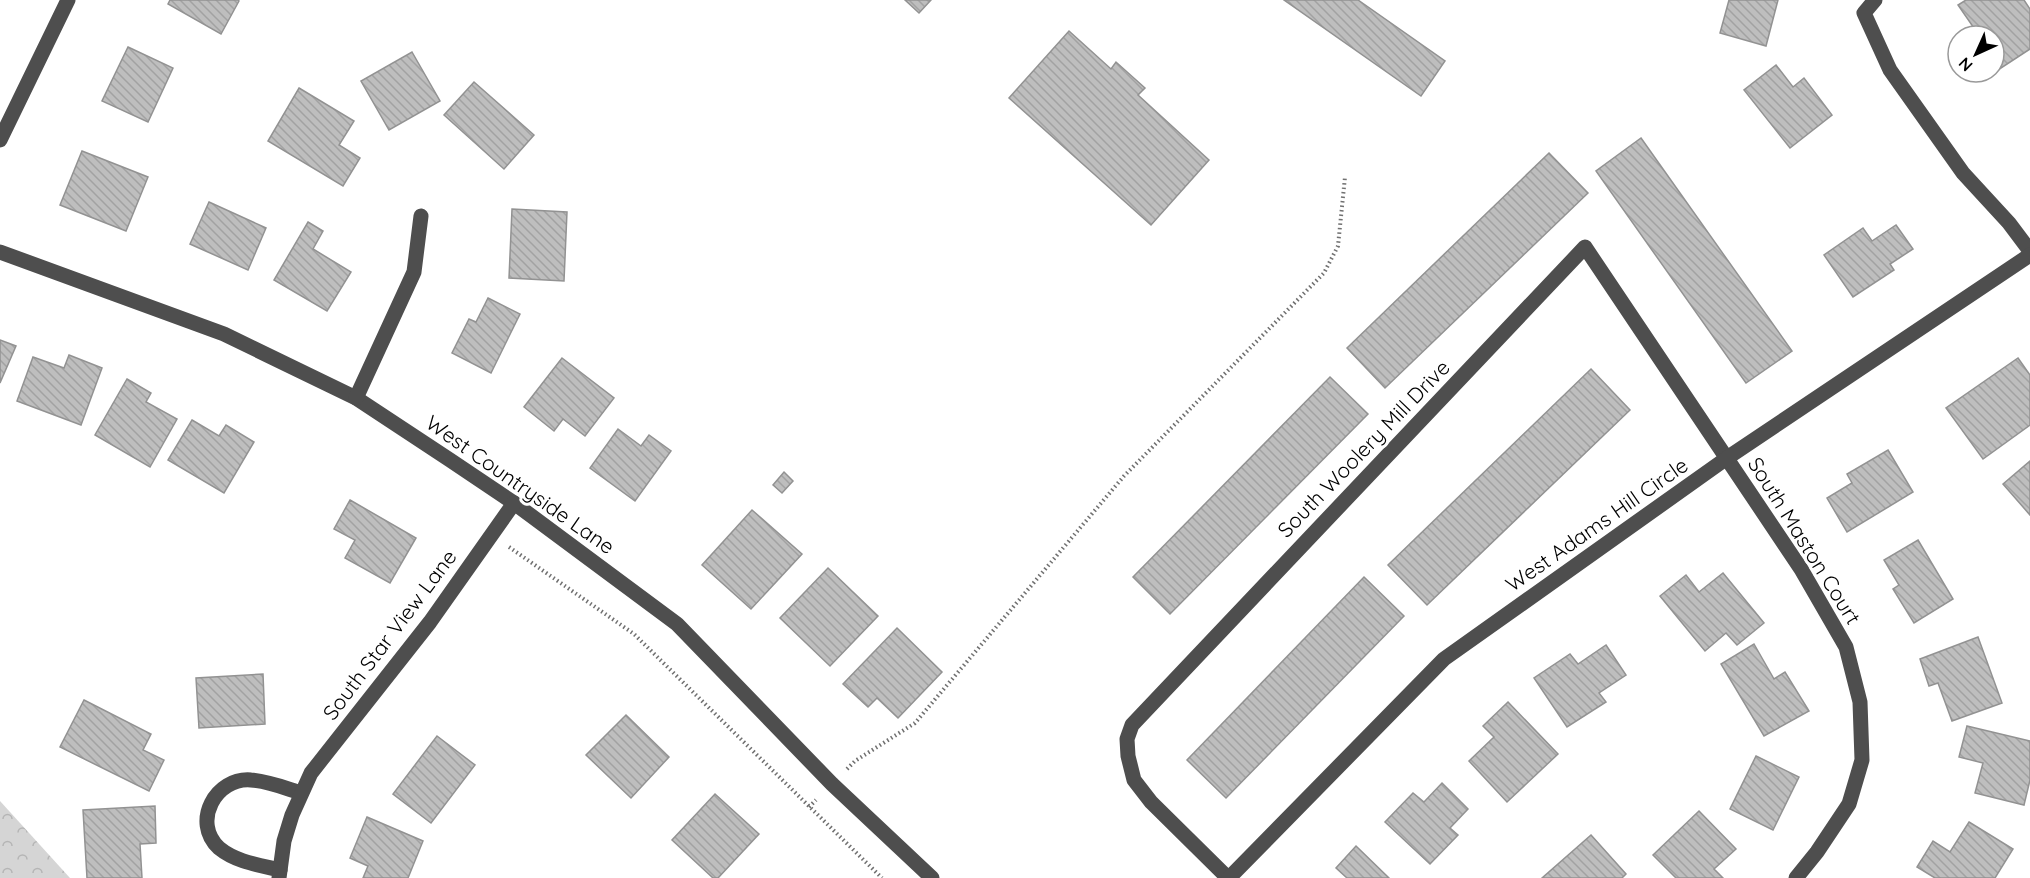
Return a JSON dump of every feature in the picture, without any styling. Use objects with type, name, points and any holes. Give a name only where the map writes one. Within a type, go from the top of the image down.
[{"type":"street","points":[[0,140],[68,0]]},
{"type":"street","points":[[1875,0],[1864,13],[1890,70],[1963,173],[2010,223],[2030,251]]},
{"type":"street","points":[[356,398],[414,272],[421,216]]},
{"type":"street","name":"South Woolery Mill Drive","points":[[1229,878],[1150,802],[1134,780],[1128,756],[1127,739],[1132,725],[1586,247],[1727,458]]},
{"type":"street","name":"West Countryside Lane","points":[[0,252],[224,334],[356,398],[514,503],[677,624],[832,784],[932,878]]},
{"type":"street","name":"West Adams Hill Circle","points":[[1229,878],[1444,659],[1727,458],[2030,255]]},
{"type":"street","name":"South Maston Court","points":[[1727,458],[1801,569],[1846,647],[1860,702],[1862,760],[1849,804],[1817,852],[1796,878]]},
{"type":"street","name":"South Star View Lane","points":[[301,793],[250,779],[232,783],[217,793],[208,810],[207,828],[217,846],[228,854],[280,874],[284,841],[301,793],[311,773],[430,622],[514,503]]},
{"type":"path","points":[[855,761],[915,723],[1124,476],[1324,273],[1338,246],[1345,177]]},
{"type":"path","points":[[510,548],[634,634],[882,878]]},
{"type":"green space","points":[[0,801],[70,878],[0,878]]},
{"type":"building","points":[[170,0],[239,1],[221,34],[168,4]]},
{"type":"building","points":[[905,0],[931,0],[919,13]]},
{"type":"building","points":[[1284,0],[1358,0],[1445,61],[1421,96]]},
{"type":"building","points":[[1729,0],[1778,0],[1766,46],[1720,33]]},
{"type":"building","points":[[1966,0],[2024,0],[2030,9],[2030,49],[2006,65],[2006,24],[1971,24],[1958,5]]},
{"type":"building","points":[[1069,31],[1111,69],[1116,62],[1145,88],[1138,95],[1209,160],[1151,225],[1009,98]]},
{"type":"building","points":[[128,47],[173,68],[148,122],[102,101]]},
{"type":"building","points":[[412,52],[440,101],[389,130],[361,81]]},
{"type":"building","points":[[1776,65],[1793,87],[1804,78],[1832,115],[1790,148],[1744,90]]},
{"type":"building","points":[[474,82],[534,135],[504,169],[444,115]]},
{"type":"building","points":[[299,88],[354,121],[339,145],[360,158],[343,186],[268,141]]},
{"type":"building","points":[[1641,138],[1792,351],[1746,383],[1596,171]]},
{"type":"building","points":[[82,151],[148,177],[126,231],[60,205]]},
{"type":"building","points":[[1549,153],[1588,193],[1385,388],[1347,348]]},
{"type":"building","points":[[209,202],[266,228],[248,270],[190,244]]},
{"type":"building","points":[[512,209],[567,212],[564,281],[509,278]]},
{"type":"building","points":[[308,222],[323,231],[313,249],[351,272],[327,311],[274,280]]},
{"type":"building","points":[[1896,225],[1913,249],[1890,264],[1894,270],[1853,297],[1824,255],[1863,228],[1872,241]]},
{"type":"building","points":[[488,298],[520,314],[491,373],[452,353],[469,319],[476,322]]},
{"type":"building","points":[[0,340],[16,346],[0,383]]},
{"type":"building","points":[[69,355],[102,368],[81,425],[17,401],[33,357],[64,368]]},
{"type":"building","points":[[562,358],[614,398],[585,436],[563,419],[554,431],[524,407]]},
{"type":"building","points":[[2018,358],[2030,375],[2030,425],[1983,459],[1946,408]]},
{"type":"building","points":[[1591,369],[1630,410],[1427,605],[1388,565]]},
{"type":"building","points":[[1330,377],[1368,414],[1170,614],[1133,577]]},
{"type":"building","points":[[127,379],[151,393],[146,402],[177,419],[150,467],[95,435]]},
{"type":"building","points":[[192,420],[219,436],[226,425],[254,442],[224,493],[168,460]]},
{"type":"building","points":[[618,429],[641,446],[649,435],[671,451],[635,501],[590,468]]},
{"type":"building","points":[[1888,450],[1913,492],[1847,532],[1827,498],[1852,483],[1847,474]]},
{"type":"building","points":[[2030,461],[2030,515],[2003,484]]},
{"type":"building","points":[[784,472],[793,481],[782,493],[773,485]]},
{"type":"building","points":[[350,500],[416,538],[390,583],[345,558],[355,540],[334,529]]},
{"type":"building","points":[[752,510],[802,554],[751,609],[702,565]]},
{"type":"building","points":[[1918,540],[1953,599],[1914,623],[1893,589],[1899,585],[1884,560]]},
{"type":"building","points":[[828,568],[878,616],[830,666],[780,618]]},
{"type":"building","points":[[1723,573],[1764,623],[1737,645],[1726,633],[1705,651],[1660,596],[1686,575],[1699,592]]},
{"type":"building","points":[[1364,577],[1404,616],[1226,798],[1187,760]]},
{"type":"building","points":[[897,628],[942,672],[898,718],[877,698],[868,707],[843,684]]},
{"type":"building","points":[[1978,637],[2002,703],[1952,721],[1938,683],[1929,686],[1920,659]]},
{"type":"building","points":[[1754,644],[1774,679],[1785,672],[1809,711],[1764,736],[1721,664]]},
{"type":"building","points":[[1606,645],[1626,675],[1599,693],[1606,702],[1567,727],[1534,678],[1570,654],[1578,664]]},
{"type":"building","points":[[263,674],[265,724],[199,728],[196,678]]},
{"type":"building","points":[[84,700],[151,734],[143,750],[164,760],[149,791],[60,747]]},
{"type":"building","points":[[1508,702],[1558,754],[1507,802],[1469,761],[1494,737],[1483,726]]},
{"type":"building","points":[[626,715],[669,757],[631,798],[586,755]]},
{"type":"building","points":[[1967,726],[2030,741],[2030,780],[2024,805],[1975,793],[1983,763],[1959,757]]},
{"type":"building","points":[[437,736],[475,765],[431,823],[393,794]]},
{"type":"building","points":[[1756,756],[1799,777],[1773,830],[1730,809]]},
{"type":"building","points":[[1442,783],[1468,809],[1450,828],[1458,835],[1430,864],[1385,822],[1413,793],[1424,802]]},
{"type":"building","points":[[715,794],[759,834],[718,878],[713,878],[672,840]]},
{"type":"building","points":[[155,806],[156,843],[140,844],[142,878],[87,878],[83,810]]},
{"type":"building","points":[[1699,811],[1736,849],[1714,869],[1723,878],[1676,878],[1653,855]]},
{"type":"building","points":[[367,817],[423,841],[408,878],[363,878],[368,866],[350,858]]},
{"type":"building","points":[[1969,822],[2013,849],[1995,878],[1935,878],[1917,867],[1933,841],[1950,852]]},
{"type":"building","points":[[1591,835],[1626,874],[1622,878],[1542,878]]},
{"type":"building","points":[[1356,846],[1389,878],[1347,878],[1336,868]]}]
